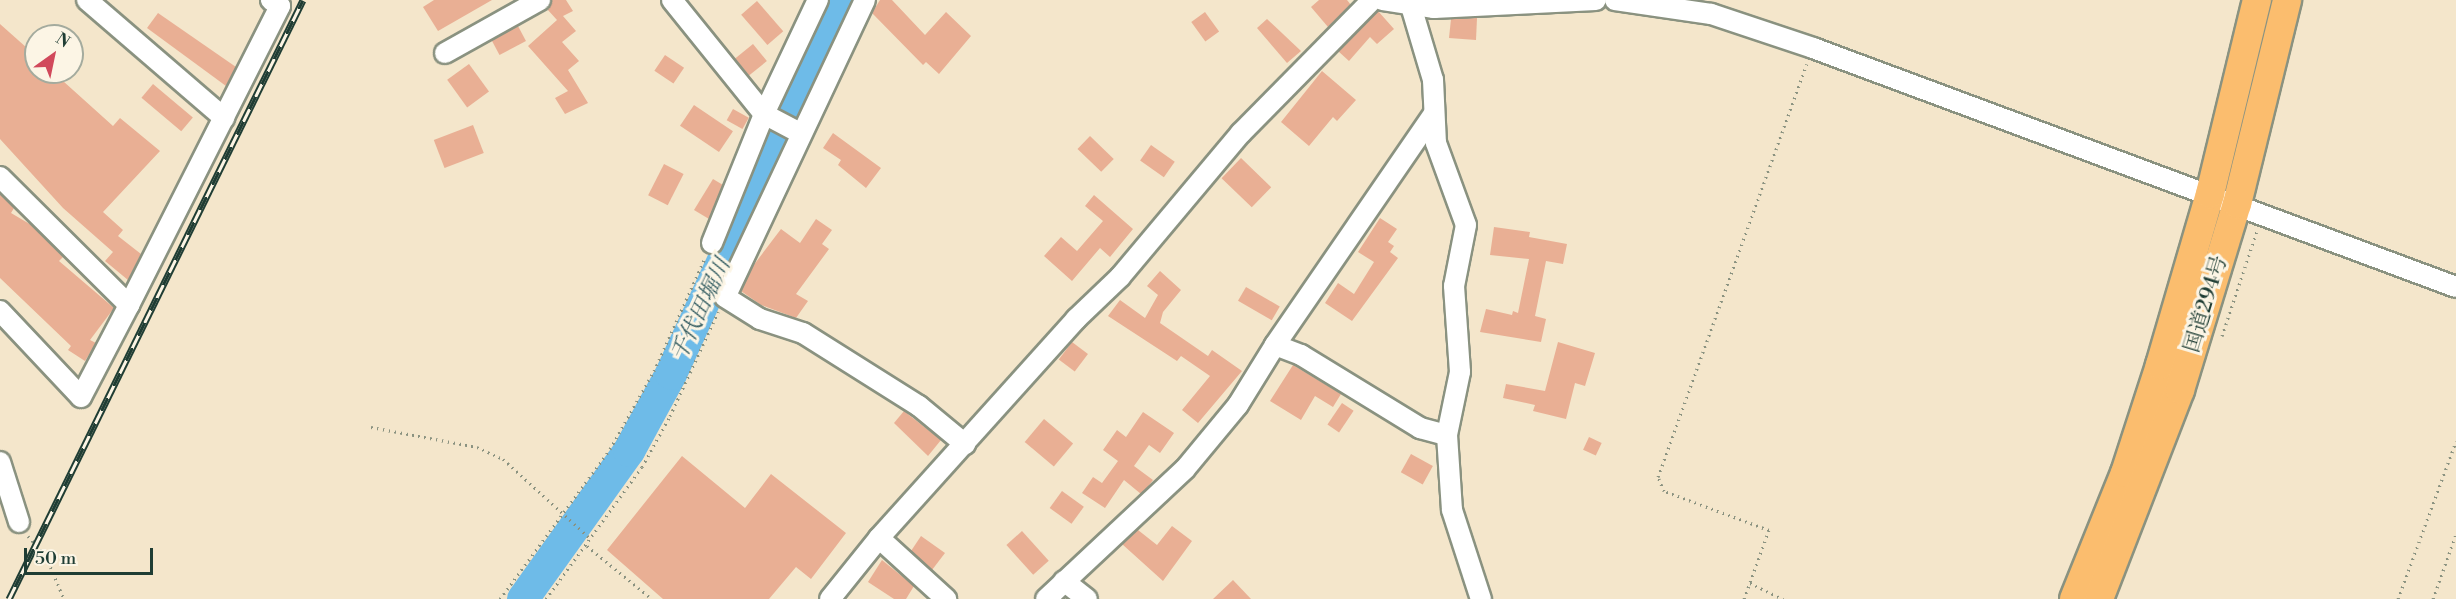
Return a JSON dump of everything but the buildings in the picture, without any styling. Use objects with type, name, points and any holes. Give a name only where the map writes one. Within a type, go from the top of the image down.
[{"type":"highway","name":"国道294号","points":[[2074,599],[2125,473],[2210,194],[2257,0]]},
{"type":"highway","name":"国道294号","points":[[2099,599],[2180,390],[2237,204],[2287,0]]},
{"type":"street","points":[[87,0],[224,118]]},
{"type":"street","points":[[0,311],[81,397],[280,6],[271,0]]},
{"type":"street","points":[[445,53],[540,0]]},
{"type":"street","points":[[672,0],[764,114],[800,133]]},
{"type":"street","points":[[712,243],[764,114],[818,0]]},
{"type":"street","points":[[865,0],[800,133],[725,297],[760,319],[803,333],[919,406],[965,444]]},
{"type":"street","points":[[830,599],[879,538],[1076,319],[1120,277],[1241,133],[1372,0]]},
{"type":"street","points":[[1383,0],[1411,6],[1596,0]]},
{"type":"street","points":[[1615,0],[1711,14],[1813,48],[2237,204],[2456,288]]},
{"type":"street","points":[[1411,6],[1433,80],[1436,143],[1466,225],[1454,286],[1460,372],[1447,435],[1452,510],[1481,599]]},
{"type":"street","points":[[1046,599],[1185,469],[1238,405],[1275,345],[1434,114]]},
{"type":"street","points":[[0,177],[129,305]]},
{"type":"street","points":[[1275,345],[1301,355],[1420,428],[1447,435]]},
{"type":"street","points":[[0,462],[19,522]]},
{"type":"street","points":[[879,538],[946,599]]},
{"type":"street","points":[[1064,581],[1087,599]]},
{"type":"path","points":[[1744,599],[1769,530],[1664,491],[1658,477],[1813,48]]},
{"type":"path","points":[[500,599],[610,448],[654,371],[712,243]]},
{"type":"path","points":[[546,599],[592,540],[670,416],[725,297]]},
{"type":"path","points":[[371,427],[477,447],[503,459],[592,540]]},
{"type":"path","points":[[2398,599],[2456,441]]},
{"type":"path","points":[[19,522],[46,556],[64,599]]},
{"type":"path","points":[[2433,599],[2456,534]]},
{"type":"path","points":[[587,546],[652,599]]},
{"type":"path","points":[[1750,583],[1783,599]]},
{"type":"water","points":[[561,539],[570,546],[530,599],[515,599]]},
{"type":"waterway","name":"千代田堀川","points":[[523,599],[629,451],[671,374],[842,0]]},
{"type":"railway","points":[[9,599],[303,0]]}]
